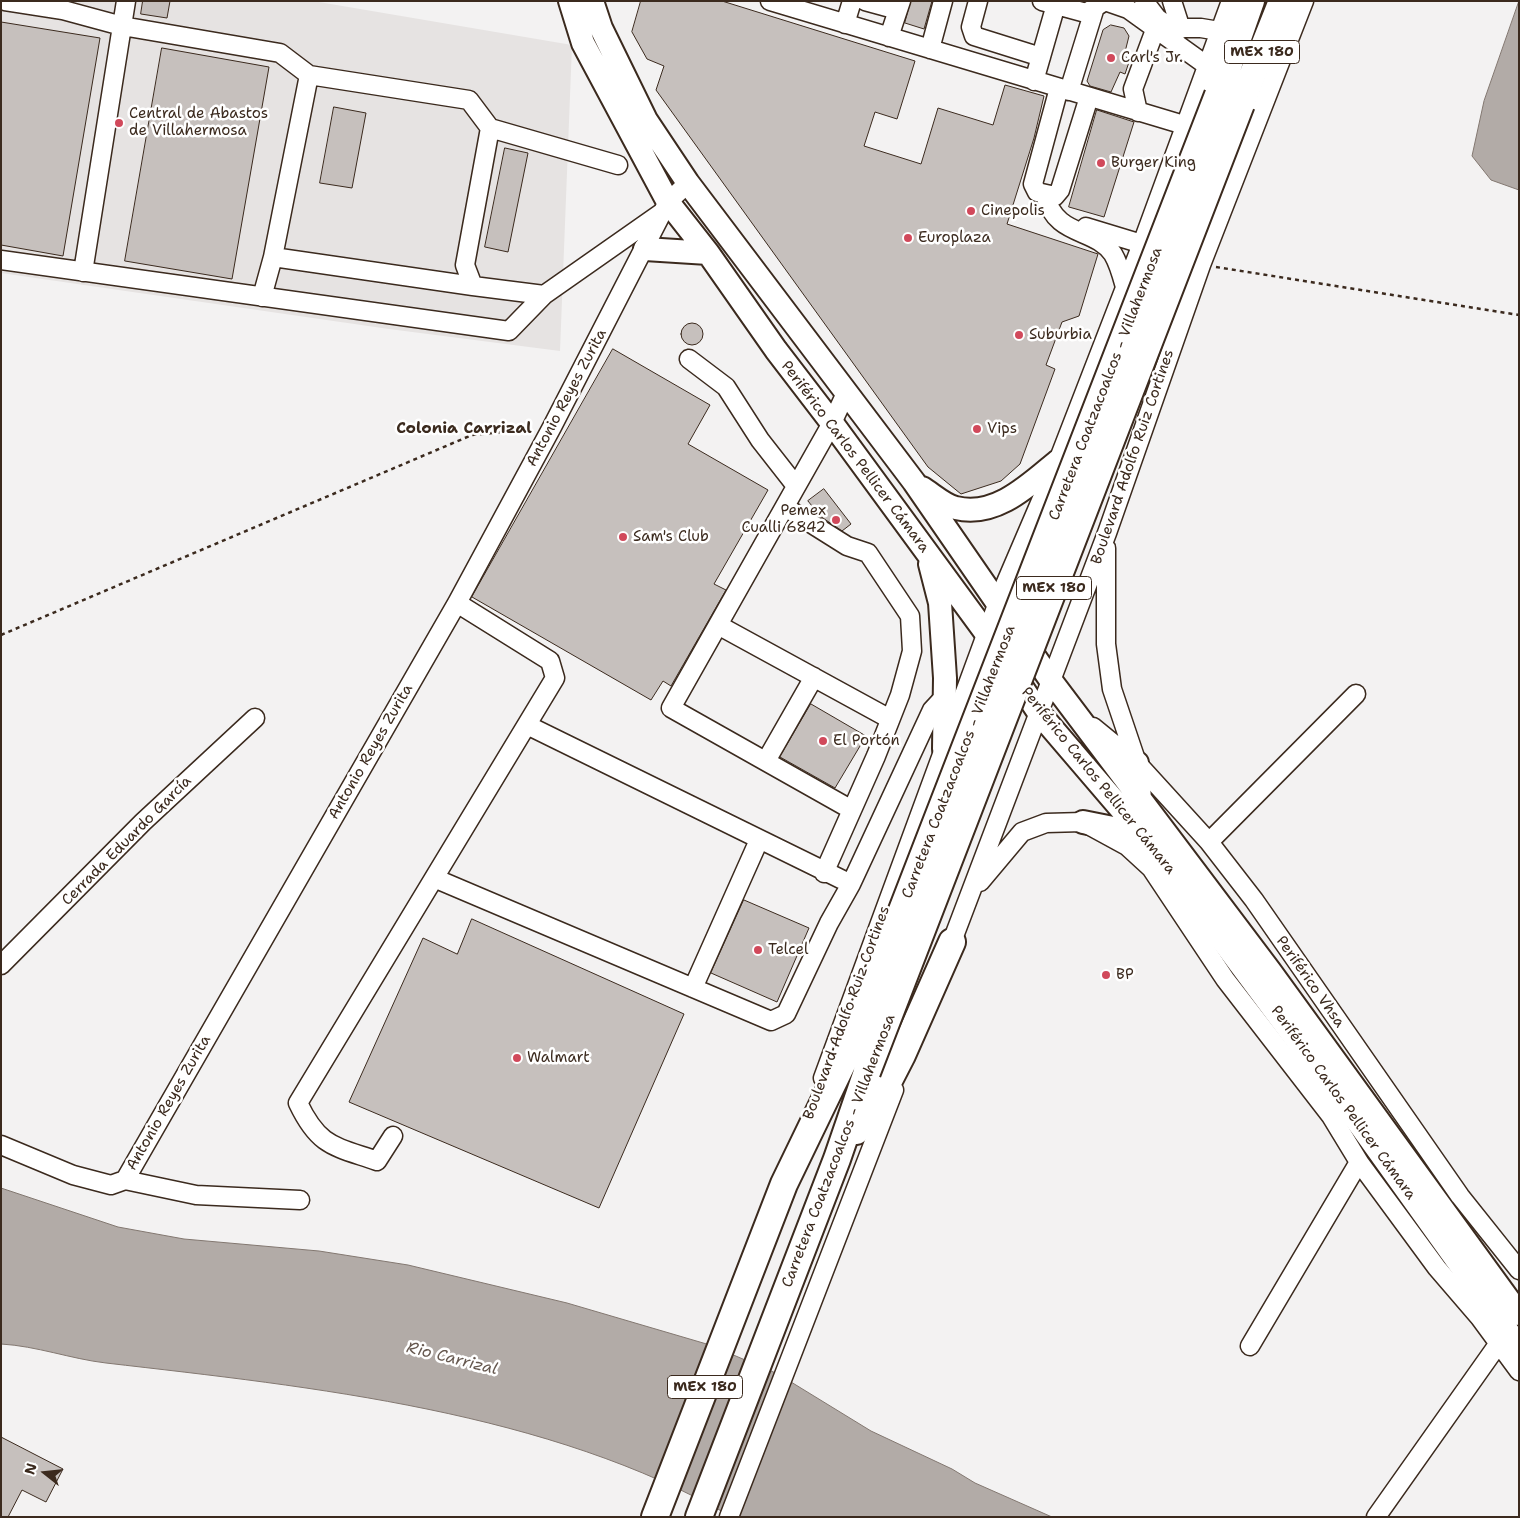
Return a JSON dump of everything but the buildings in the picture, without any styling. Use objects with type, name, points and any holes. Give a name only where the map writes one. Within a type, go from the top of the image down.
[{"type":"highway","name":"Carretera Coatzacoalcos - Villahermosa","points":[[699,1517],[837,1159],[1230,99],[1251,1]]},
{"type":"highway","name":"Carretera Coatzacoalcos - Villahermosa","points":[[655,1517],[754,1257],[784,1184],[844,1060],[1230,99],[1282,1]]},
{"type":"highway","points":[[837,1159],[883,1092],[902,1055],[952,942]]},
{"type":"main road","name":"Periférico Carlos Pellicer Cámara","points":[[570,1],[583,43],[665,208],[708,253],[776,350],[986,633],[1039,713],[1154,849],[1362,1128],[1509,1345]]},
{"type":"main road","points":[[592,1],[601,28],[646,120],[688,183]]},
{"type":"main road","name":"Periférico Carlos Pellicer Cámara","points":[[688,183],[914,482],[1052,682],[1276,979],[1519,1314]]},
{"type":"main road","points":[[645,248],[708,253]]},
{"type":"main road","points":[[914,482],[955,508],[982,509],[1013,498],[1058,461]]},
{"type":"main road","points":[[927,553],[940,603],[945,696],[944,749]]},
{"type":"main road","points":[[1137,763],[1140,799]]},
{"type":"main road","points":[[1083,822],[1123,830],[1154,849]]},
{"type":"street","points":[[5,1],[63,10],[122,26],[280,53],[309,75],[469,100],[490,128],[618,165]]},
{"type":"street","points":[[83,272],[126,1]]},
{"type":"street","points":[[770,1],[1184,125]]},
{"type":"street","points":[[845,24],[852,1]]},
{"type":"street","points":[[865,1],[899,6],[890,37]]},
{"type":"street","points":[[930,49],[943,1]]},
{"type":"street","points":[[978,1],[971,28],[974,36],[1041,57]]},
{"type":"street","points":[[1034,81],[1052,2],[1086,14],[1096,5],[1105,1],[1125,5],[1155,30],[1206,65]]},
{"type":"street","points":[[1144,1],[1157,18],[1172,28],[1201,28],[1219,31]]},
{"type":"street","points":[[1172,1],[1181,29]]},
{"type":"street","name":"Boulevard Adolfo Ruiz Cortines","points":[[784,1184],[986,633],[1058,461],[1142,244],[1230,1]]},
{"type":"street","name":"Boulevard Adolfo Ruiz Cortines","points":[[729,1517],[824,1267],[1052,682],[1107,533],[1200,265],[1304,1]]},
{"type":"street","points":[[1089,97],[1060,190],[1055,196],[1037,192],[1033,184],[1064,90],[1096,5]]},
{"type":"street","points":[[1138,112],[1133,89],[1155,30]]},
{"type":"street","points":[[262,297],[273,257],[309,75]]},
{"type":"street","points":[[473,286],[465,264],[490,128]]},
{"type":"street","points":[[1,260],[509,331],[544,295],[665,208],[688,183]]},
{"type":"street","points":[[1045,195],[1048,207],[1055,217],[1072,231],[1101,243],[1112,253],[1120,269],[1125,287]]},
{"type":"street","name":"Antonio Reyes Zurita","points":[[1,1145],[73,1175],[112,1185],[125,1180],[457,602],[552,427],[665,208]]},
{"type":"street","points":[[1055,217],[1142,244]]},
{"type":"street","points":[[273,257],[544,295]]},
{"type":"street","points":[[689,359],[726,387],[760,440],[796,486]]},
{"type":"street","points":[[846,393],[832,423],[671,708],[852,810]]},
{"type":"street","points":[[785,507],[847,546],[868,553],[910,616],[912,650],[890,719],[824,873]]},
{"type":"street","points":[[1107,533],[1106,644],[1112,689],[1137,763]]},
{"type":"street","points":[[394,1136],[377,1161],[329,1145],[310,1127],[298,1103],[555,678],[550,660],[457,602]]},
{"type":"street","points":[[718,624],[890,719]]},
{"type":"street","points":[[766,761],[814,677]]},
{"type":"street","points":[[1209,842],[1356,694]]},
{"type":"street","points":[[434,878],[771,1021],[786,1014],[829,924],[851,884],[932,710],[945,696]]},
{"type":"street","name":"Periférico Vhsa","points":[[1077,714],[1137,763],[1209,842],[1254,900],[1460,1196],[1519,1270]]},
{"type":"street","name":"Cerrada Eduardo García","points":[[1,965],[143,822],[255,718]]},
{"type":"street","points":[[527,725],[824,873],[851,884]]},
{"type":"street","points":[[971,892],[1022,832],[1046,823],[1083,822],[1127,846],[1151,868],[1225,979],[1331,1116],[1359,1162],[1437,1268],[1509,1345],[1519,1371]]},
{"type":"street","points":[[693,988],[759,840]]},
{"type":"street","points":[[1250,1346],[1359,1162]]},
{"type":"street","points":[[125,1180],[196,1196],[300,1200]]},
{"type":"street","points":[[1376,1517],[1509,1345]]},
{"type":"path","points":[[1200,265],[1519,314]]},
{"type":"path","points":[[1,635],[472,435],[552,427]]},
{"type":"shaded area","name":"Central de Abastos de Villahermosa","points":[[1,1],[313,1],[572,45],[560,351],[389,329],[1,273]]},
{"type":"water","points":[[1519,1],[1519,190],[1491,180],[1472,156],[1484,101]]},
{"type":"water","name":"Rio Carrizal","points":[[1,1188],[118,1227],[184,1239],[319,1251],[408,1265],[567,1303],[710,1345],[778,1374],[871,1431],[952,1469],[975,1483],[1052,1517],[732,1517],[661,1481],[586,1452],[508,1428],[428,1409],[347,1394],[265,1382],[93,1361],[28,1347],[1,1344]]},
{"type":"place","name":"Carl's Jr.","points":[[1111,58]]},
{"type":"place","name":"Central de Abastos de Villahermosa","points":[[119,123]]},
{"type":"place","name":"Burger King","points":[[1101,163]]},
{"type":"place","name":"Cinepolis","points":[[971,211]]},
{"type":"place","name":"Europlaza","points":[[908,238]]},
{"type":"place","name":"Suburbia","points":[[1019,335]]},
{"type":"place","name":"Vips","points":[[977,429]]},
{"type":"place","name":"Pemex Cualli 6842","points":[[836,520]]},
{"type":"place","name":"Sam's Club","points":[[623,537]]},
{"type":"place","name":"El Portón","points":[[823,741]]},
{"type":"place","name":"Telcel","points":[[758,950]]},
{"type":"place","name":"BP","points":[[1106,975]]},
{"type":"place","name":"Walmart","points":[[517,1058]]},
{"type":"district","name":"Colonia Carrizal","points":[[464,429]]}]
